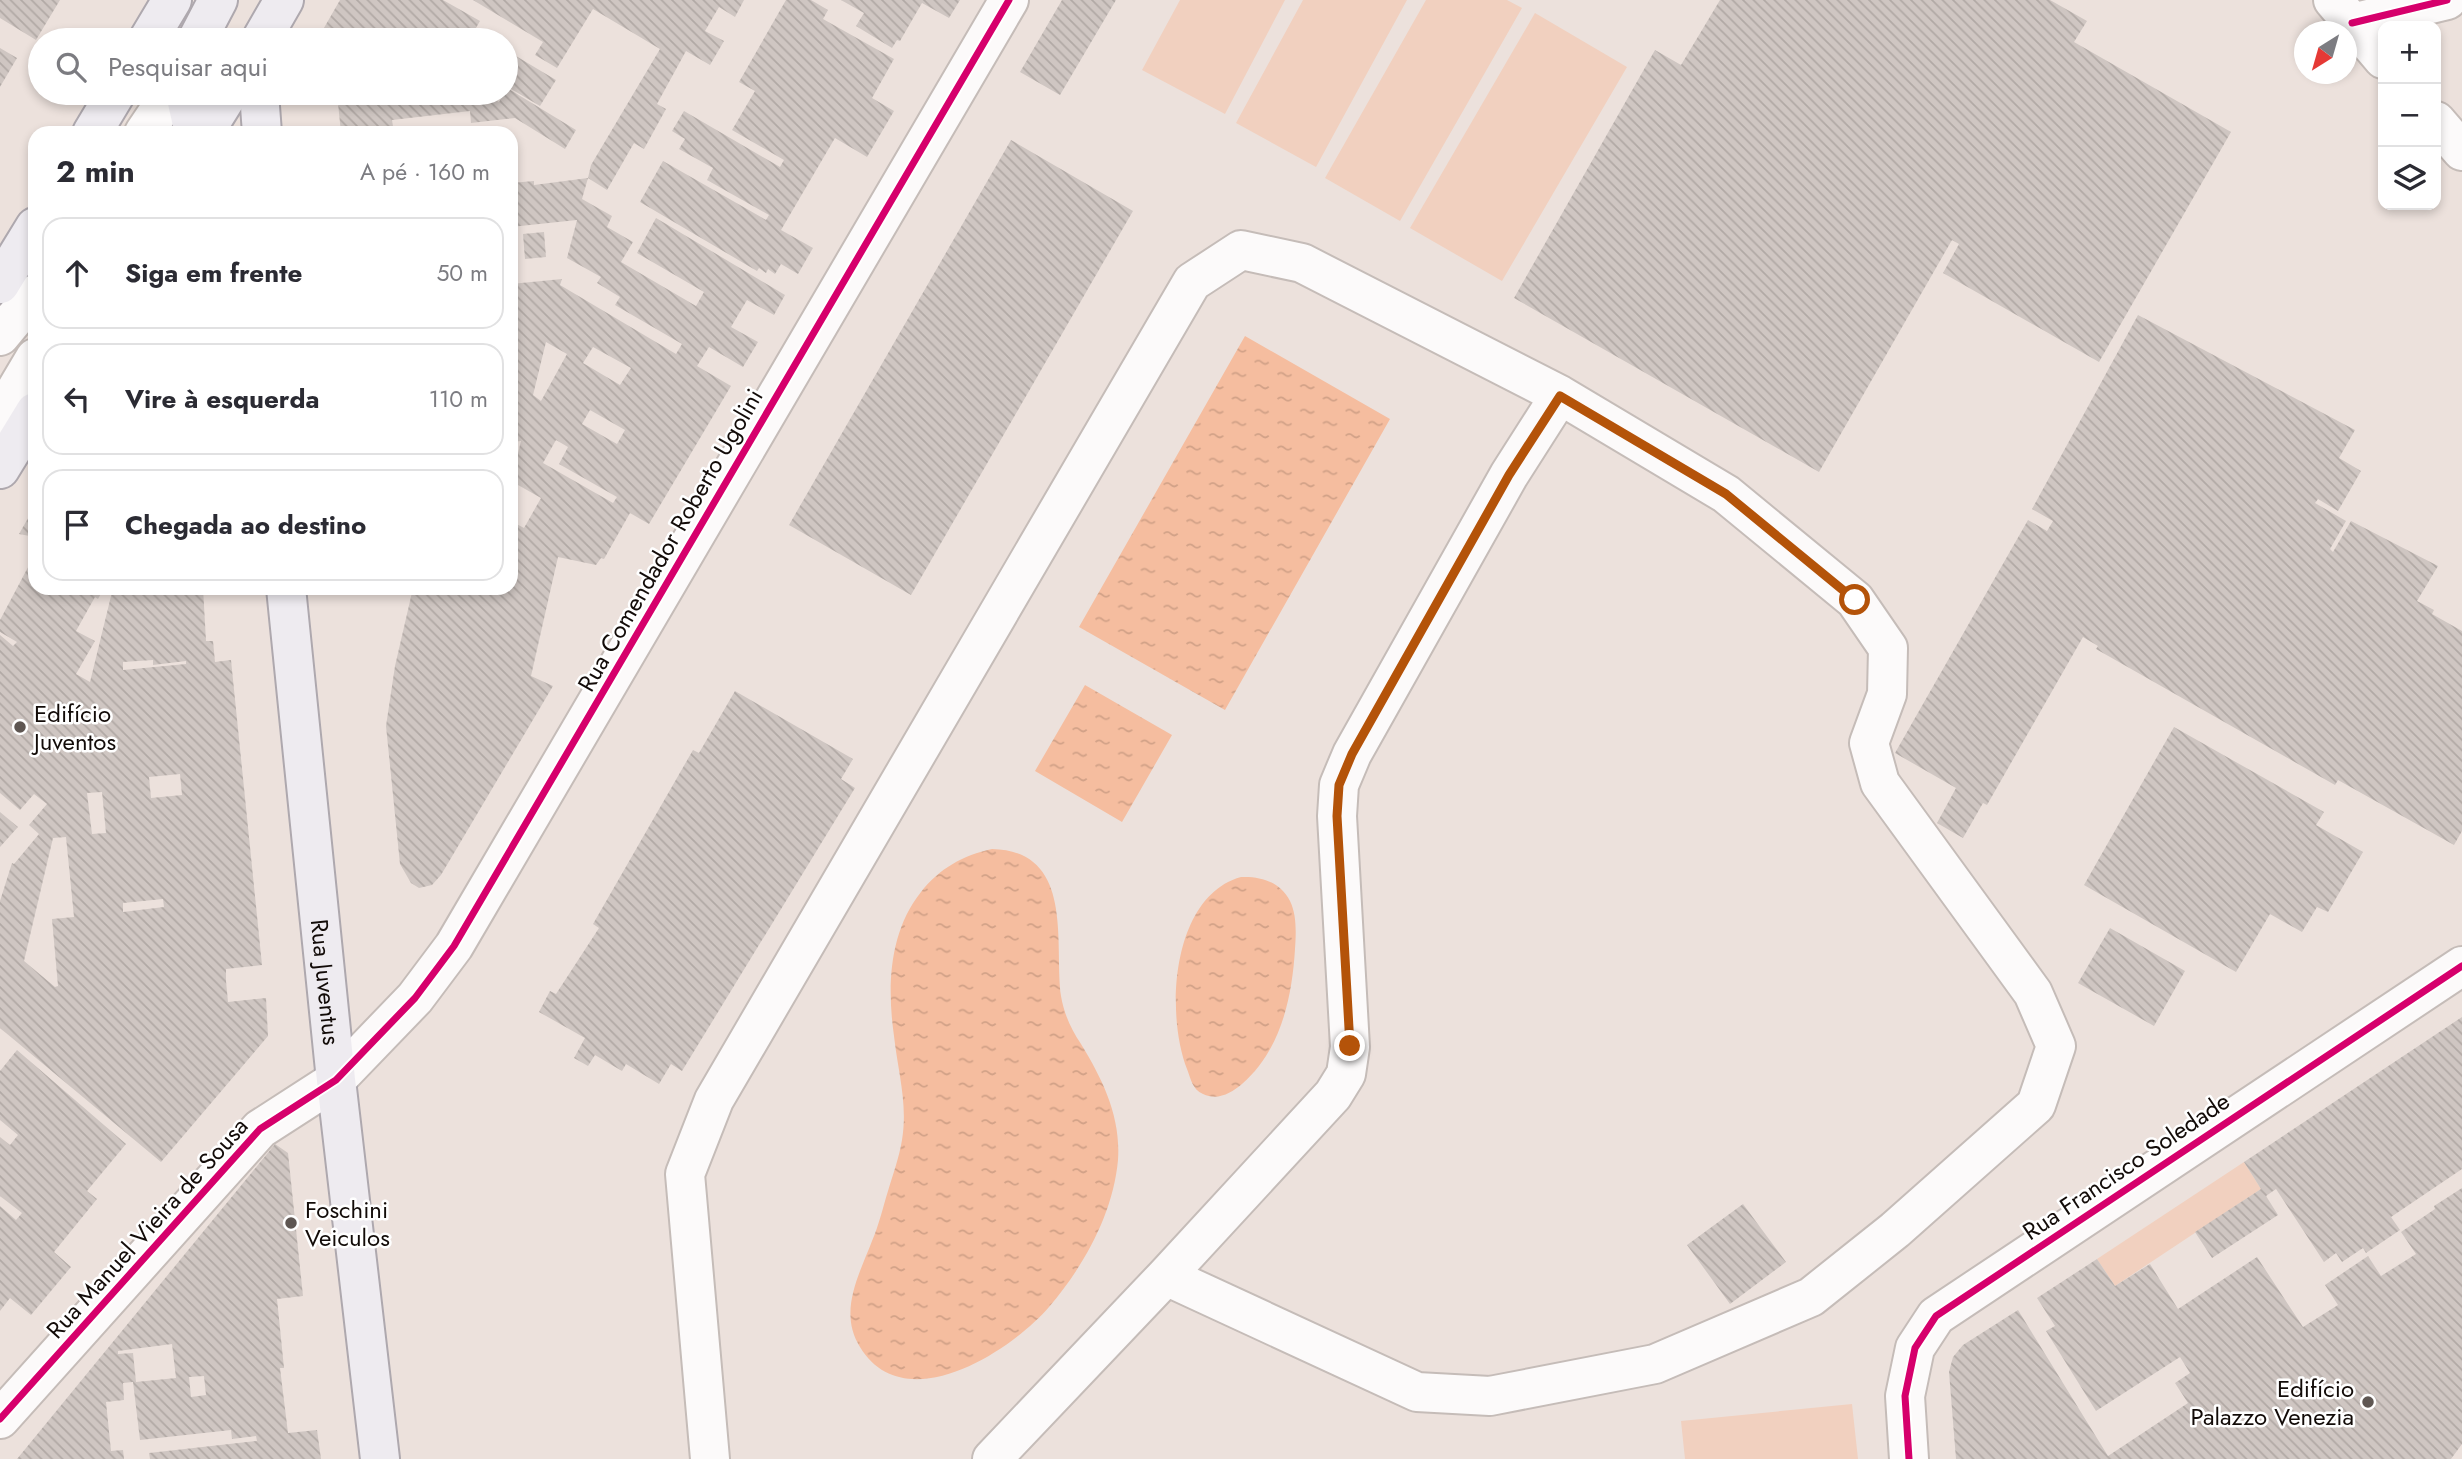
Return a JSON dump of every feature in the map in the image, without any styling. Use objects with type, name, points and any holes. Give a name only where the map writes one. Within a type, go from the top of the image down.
[{"type":"main road","points":[[155,28],[172,0]]},
{"type":"main road","points":[[203,28],[218,0]]},
{"type":"main road","points":[[268,28],[284,0]]},
{"type":"main road","points":[[96,126],[109,105]]},
{"type":"main road","points":[[188,105],[192,126]]},
{"type":"main road","points":[[208,126],[222,105]]},
{"type":"main road","points":[[260,105],[261,126]]},
{"type":"main road","points":[[0,284],[28,239]]},
{"type":"main road","points":[[0,469],[28,423]]},
{"type":"main road","name":"Rua Juventus","points":[[287,595],[336,1080],[380,1459]]},
{"type":"street","points":[[210,28],[227,0]]},
{"type":"street","name":"Rua Comendador Roberto Ugolini","points":[[336,1080],[415,998],[454,947],[1009,0]]},
{"type":"street","points":[[2343,11],[2447,0]]},
{"type":"street","points":[[2455,0],[2462,2]]},
{"type":"street","points":[[2343,11],[2378,53]]},
{"type":"street","points":[[149,126],[163,105]]},
{"type":"street","points":[[2441,127],[2462,152]]},
{"type":"street","points":[[710,1459],[685,1174],[714,1100],[1192,282],[1241,250],[1303,263],[1560,396],[1726,494],[1855,600],[1888,648],[1887,694],[1869,743],[1880,783],[2033,993],[2056,1046],[2036,1105],[1895,1230],[1811,1297],[1655,1364],[1490,1396],[1417,1392],[1166,1276]]},
{"type":"street","points":[[0,336],[28,302]]},
{"type":"street","points":[[0,417],[28,370]]},
{"type":"street","points":[[992,1459],[1333,1095],[1346,1074],[1350,1046],[1337,816],[1339,785],[1352,754],[1509,475],[1560,396]]},
{"type":"street","name":"Rua Francisco Soledade","points":[[1909,1459],[1905,1396],[1915,1348],[1936,1316],[2462,966]]},
{"type":"street","name":"Rua Manuel Vieira de Sousa","points":[[0,1419],[260,1129],[336,1080]]},
{"type":"shaded area","points":[[1180,0],[1285,0],[1225,114],[1142,70]]},
{"type":"shaded area","points":[[1303,0],[1407,0],[1316,167],[1236,123]]},
{"type":"shaded area","points":[[1426,0],[1507,0],[1522,8],[1400,221],[1325,178]]},
{"type":"shaded area","points":[[1535,13],[1627,67],[1502,281],[1410,228]]},
{"type":"shaded area","points":[[2244,1162],[2261,1189],[2115,1286],[2097,1259]]},
{"type":"shaded area","points":[[1852,1404],[1858,1459],[1685,1459],[1681,1421]]},
{"type":"water","points":[[1245,336],[1390,419],[1225,710],[1079,627]]},
{"type":"water","points":[[1085,685],[1172,735],[1122,822],[1035,771]]},
{"type":"water","points":[[992,849],[1019,854],[1037,865],[1048,882],[1055,903],[1059,975],[1064,1009],[1103,1085],[1117,1129],[1118,1160],[1115,1180],[1103,1219],[1085,1257],[1062,1291],[1031,1325],[984,1359],[956,1371],[929,1378],[903,1378],[879,1368],[860,1347],[851,1320],[853,1294],[898,1160],[904,1127],[892,1017],[893,961],[902,924],[928,884],[952,864]]},
{"type":"water","points":[[1241,877],[1269,882],[1281,889],[1290,901],[1296,931],[1291,986],[1282,1022],[1266,1055],[1242,1084],[1229,1093],[1214,1097],[1196,1089],[1187,1069],[1176,1018],[1176,989],[1180,959],[1188,931],[1200,907],[1218,888]]},
{"type":"building","points":[[0,0],[60,0],[43,28],[28,28],[28,35],[0,18]]},
{"type":"building","points":[[340,0],[443,0],[480,21],[476,28],[324,28]]},
{"type":"building","points":[[473,0],[744,0],[735,17],[719,7],[705,31],[724,41],[710,65],[686,51],[657,104],[666,109],[644,149],[634,143],[607,190],[588,178],[591,165],[660,49],[593,9],[557,68],[535,55],[543,42]]},
{"type":"building","points":[[786,0],[811,0],[828,10],[823,19],[894,59],[872,98],[894,111],[867,157],[835,138],[781,230],[813,248],[798,274],[781,264],[775,274],[768,269],[766,273],[759,268],[757,271],[640,202],[663,161],[766,220],[769,215],[707,180],[713,168],[679,149],[685,139],[672,131],[684,111],[780,167],[784,160],[732,130],[755,91],[739,82]]},
{"type":"building","points":[[841,0],[960,0],[949,18],[922,3],[900,41],[897,40],[892,48],[856,26],[864,13]]},
{"type":"building","points":[[1062,0],[1116,0],[1060,95],[1020,72]]},
{"type":"building","points":[[1720,0],[2050,0],[2087,21],[2074,42],[2231,132],[2099,362],[1943,273],[1959,244],[1952,240],[1819,472],[1514,298],[1655,50],[1681,65]]},
{"type":"building","points":[[0,48],[17,58],[0,87]]},
{"type":"building","points":[[518,57],[556,80],[540,106],[518,93]]},
{"type":"building","points":[[518,95],[576,130],[565,149],[515,118],[471,123],[470,111],[392,120],[393,126],[340,126],[338,105],[518,105]]},
{"type":"building","points":[[1011,140],[1133,211],[911,595],[789,525]]},
{"type":"building","points":[[588,178],[582,199],[612,216],[607,227],[633,242],[621,262],[696,306],[704,292],[637,253],[656,218],[785,295],[774,315],[747,300],[731,327],[758,342],[743,367],[709,347],[697,366],[731,386],[649,524],[630,513],[604,559],[601,558],[596,565],[558,557],[531,676],[553,686],[441,875],[432,885],[419,888],[411,883],[400,864],[386,726],[395,666],[411,595],[518,595],[518,525],[524,528],[541,498],[518,485],[518,453],[521,441],[518,441],[518,283],[562,279],[560,285],[676,354],[682,344],[615,305],[620,297],[597,283],[601,277],[567,258],[577,220],[518,226],[518,182],[534,181],[534,185]],"holes":[[[546,342],[567,354],[541,401],[533,395]],[[593,347],[631,368],[620,385],[583,363]],[[590,410],[625,430],[617,444],[582,424]],[[556,440],[568,447],[559,464],[617,497],[613,503],[543,463]]]},
{"type":"building","points":[[544,232],[546,257],[525,259],[523,234]]},
{"type":"building","points":[[2138,315],[2355,430],[2339,458],[2361,471],[2338,511],[2318,499],[2315,503],[2346,521],[2330,549],[2333,552],[2351,521],[2438,566],[2417,601],[2434,610],[2432,614],[2462,631],[2462,831],[2454,845],[2338,780],[2335,785],[2096,649],[2098,646],[2083,637],[1987,805],[1983,803],[1963,838],[1937,823],[1956,788],[1895,753],[2028,520],[2047,531],[2053,521],[2032,509]]},
{"type":"building","points":[[28,518],[28,536],[19,534]]},
{"type":"building","points":[[28,567],[28,595],[100,595],[98,599],[95,597],[76,631],[95,641],[76,674],[90,682],[111,595],[203,595],[206,641],[213,641],[215,662],[231,660],[262,965],[226,969],[228,1002],[266,998],[268,1036],[161,1162],[0,1028],[0,901],[12,863],[14,864],[39,834],[29,825],[47,804],[34,794],[20,810],[0,793],[0,635],[13,646],[17,642],[0,632],[0,620]],"holes":[[[153,660],[153,665],[186,661],[186,664],[123,670],[123,662]],[[180,774],[182,795],[151,798],[149,777]],[[102,792],[106,833],[92,834],[87,793]],[[66,837],[74,917],[52,919],[58,986],[55,987],[24,961],[53,838]],[[163,899],[164,907],[123,912],[123,903]]]},
{"type":"building","points":[[735,691],[853,759],[841,779],[855,788],[682,1071],[671,1064],[659,1084],[626,1064],[622,1071],[595,1055],[588,1066],[574,1058],[585,1038],[539,1012],[550,991],[556,994],[599,928],[593,924],[693,750],[699,753]]},
{"type":"building","points":[[2174,727],[2324,812],[2316,825],[2363,852],[2328,912],[2317,907],[2302,932],[2270,914],[2236,972],[2084,885]]},
{"type":"building","points":[[0,812],[18,827],[0,847]]},
{"type":"building","points":[[2110,928],[2185,971],[2154,1026],[2078,983]]},
{"type":"building","points":[[2462,1017],[2462,1169],[2391,1217],[2400,1230],[2366,1253],[2363,1248],[2342,1262],[2336,1253],[2324,1262],[2276,1189],[2266,1196],[2278,1215],[2212,1258],[2195,1232],[2261,1189],[2244,1162]]},
{"type":"building","points":[[17,1050],[126,1144],[87,1191],[97,1199],[54,1252],[71,1267],[31,1315],[10,1298],[0,1311],[0,1206],[16,1220],[22,1213],[0,1196],[0,1137],[10,1145],[18,1135],[0,1120],[0,1071]]},
{"type":"building","points":[[275,1144],[288,1153],[303,1296],[277,1299],[284,1368],[280,1368],[288,1433],[317,1430],[321,1459],[150,1459],[149,1453],[257,1441],[256,1436],[232,1439],[231,1430],[140,1440],[133,1382],[123,1383],[124,1400],[106,1402],[111,1451],[123,1450],[124,1459],[17,1459]],"holes":[[[172,1344],[176,1378],[136,1382],[133,1353],[118,1354],[118,1351]],[[204,1376],[206,1395],[191,1397],[189,1377]]]},
{"type":"building","points":[[2462,1188],[2462,1444],[2451,1459],[1956,1459],[1949,1372],[1953,1357],[1963,1345],[2018,1310],[2108,1456],[2188,1403],[2175,1383],[2190,1373],[2180,1357],[2096,1411],[2046,1331],[2055,1326],[2037,1298],[2097,1259],[2115,1286],[2150,1264],[2178,1309],[2257,1257],[2303,1327],[2338,1305],[2325,1285],[2368,1256],[2381,1276],[2416,1254],[2401,1232]]},
{"type":"building","points":[[1743,1204],[1786,1262],[1730,1304],[1687,1245]]},
{"type":"cycle path","points":[[0,1419],[260,1129],[336,1080],[415,998],[454,946],[1009,0]]},
{"type":"cycle path","points":[[2357,22],[2447,0]]},
{"type":"cycle path","points":[[1909,1459],[1905,1396],[1915,1348],[1936,1316],[2462,966]]},
{"type":"place","name":"Edifício Juventos","points":[[20,727]]},
{"type":"place","name":"Foschini Veiculos","points":[[291,1223]]},
{"type":"place","name":"Edifício Palazzo Venezia","points":[[2368,1402]]},
{"type":"route","points":[[1350,1046],[1337,816],[1339,785],[1352,754],[1509,475],[1560,396],[1726,494],[1855,600]]}]
